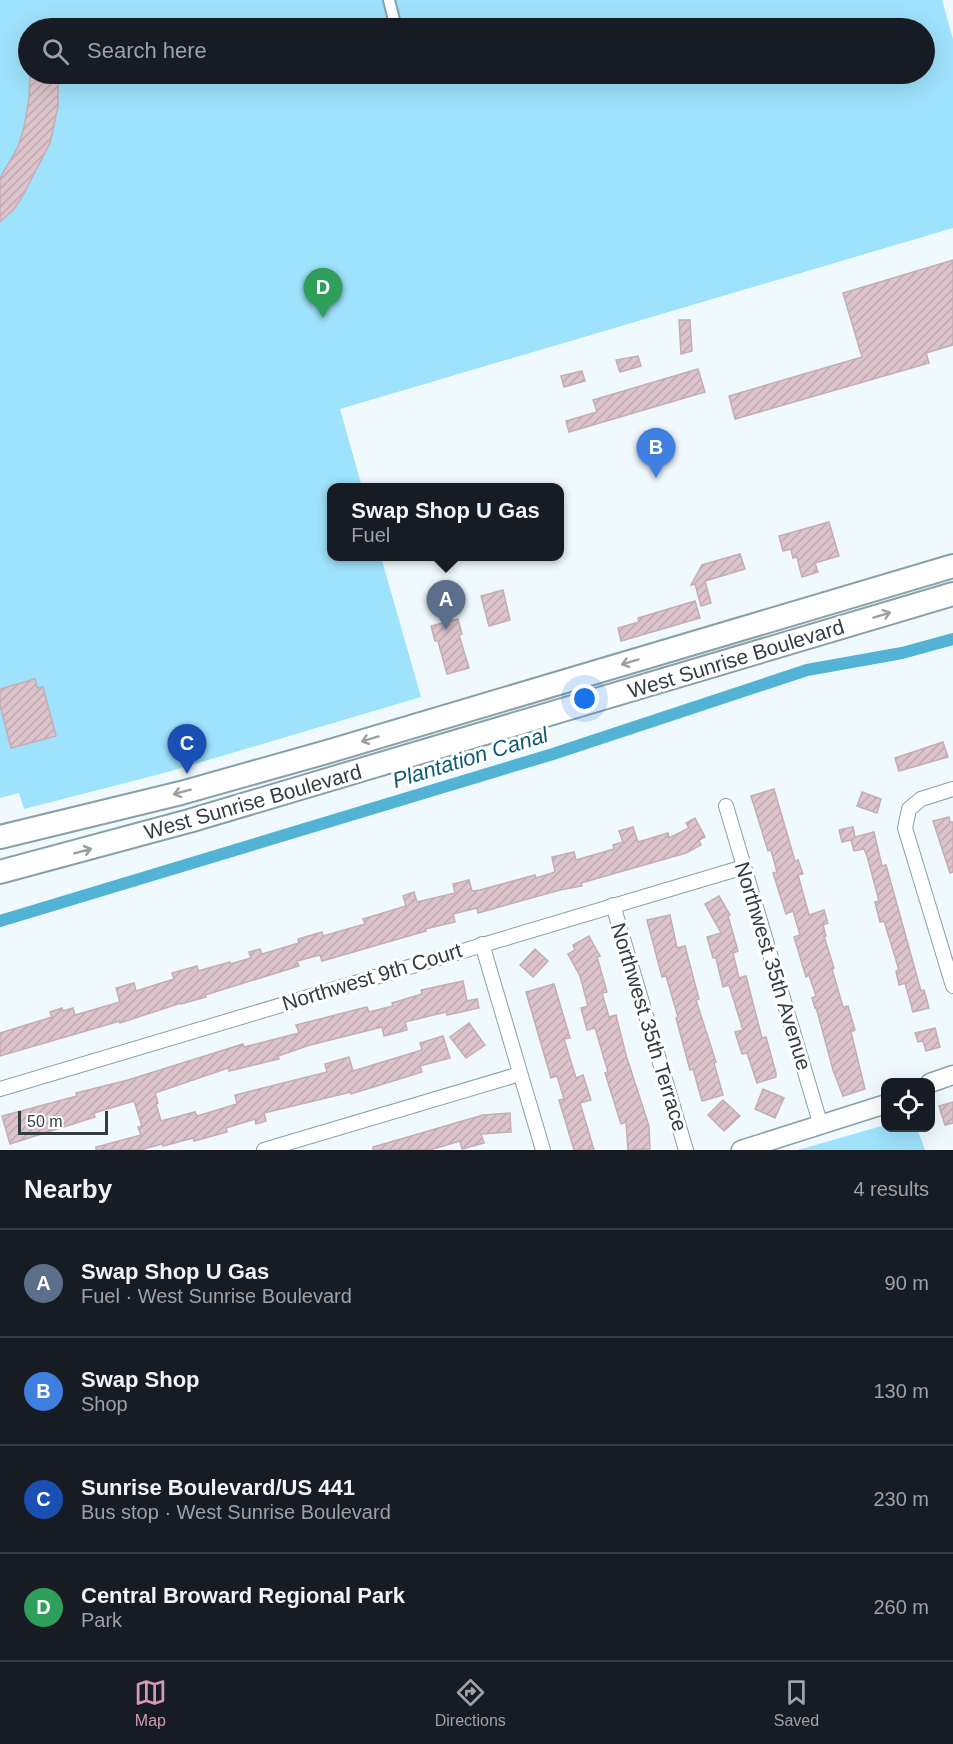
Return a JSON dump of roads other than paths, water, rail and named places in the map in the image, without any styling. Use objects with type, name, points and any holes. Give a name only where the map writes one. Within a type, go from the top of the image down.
[{"type":"main road","name":"West Sunrise Boulevard","points":[[0,837],[180,793],[953,566]]},
{"type":"main road","name":"West Sunrise Boulevard","points":[[0,874],[189,821],[953,594]]},
{"type":"main road","points":[[600,699],[612,686],[774,633],[780,628],[787,615]]},
{"type":"street","points":[[389,0],[394,18]]},
{"type":"street","points":[[953,789],[921,799],[909,809],[905,828],[953,986]]},
{"type":"street","name":"Northwest 35th Avenue","points":[[726,806],[821,1126]]},
{"type":"street","name":"Northwest 9th Court","points":[[0,1089],[744,867]]},
{"type":"street","name":"Northwest 35th Terrace","points":[[613,905],[686,1150]]},
{"type":"street","points":[[482,945],[543,1150]]},
{"type":"street","points":[[264,1150],[520,1074]]},
{"type":"street","points":[[935,1081],[953,1075]]},
{"type":"street","points":[[741,1150],[881,1105]]},
{"type":"waterway","name":"Plantation Canal","points":[[0,921],[553,754],[807,670],[902,653],[953,639]]},
{"type":"place","name":"Central Broward Regional Park","points":[[323,318]]},
{"type":"place","name":"Swap Shop","points":[[656,478]]},
{"type":"place","name":"Swap Shop U Gas","points":[[446,630]]},
{"type":"place","name":"Sunrise Boulevard/US 441","points":[[187,774]]}]
